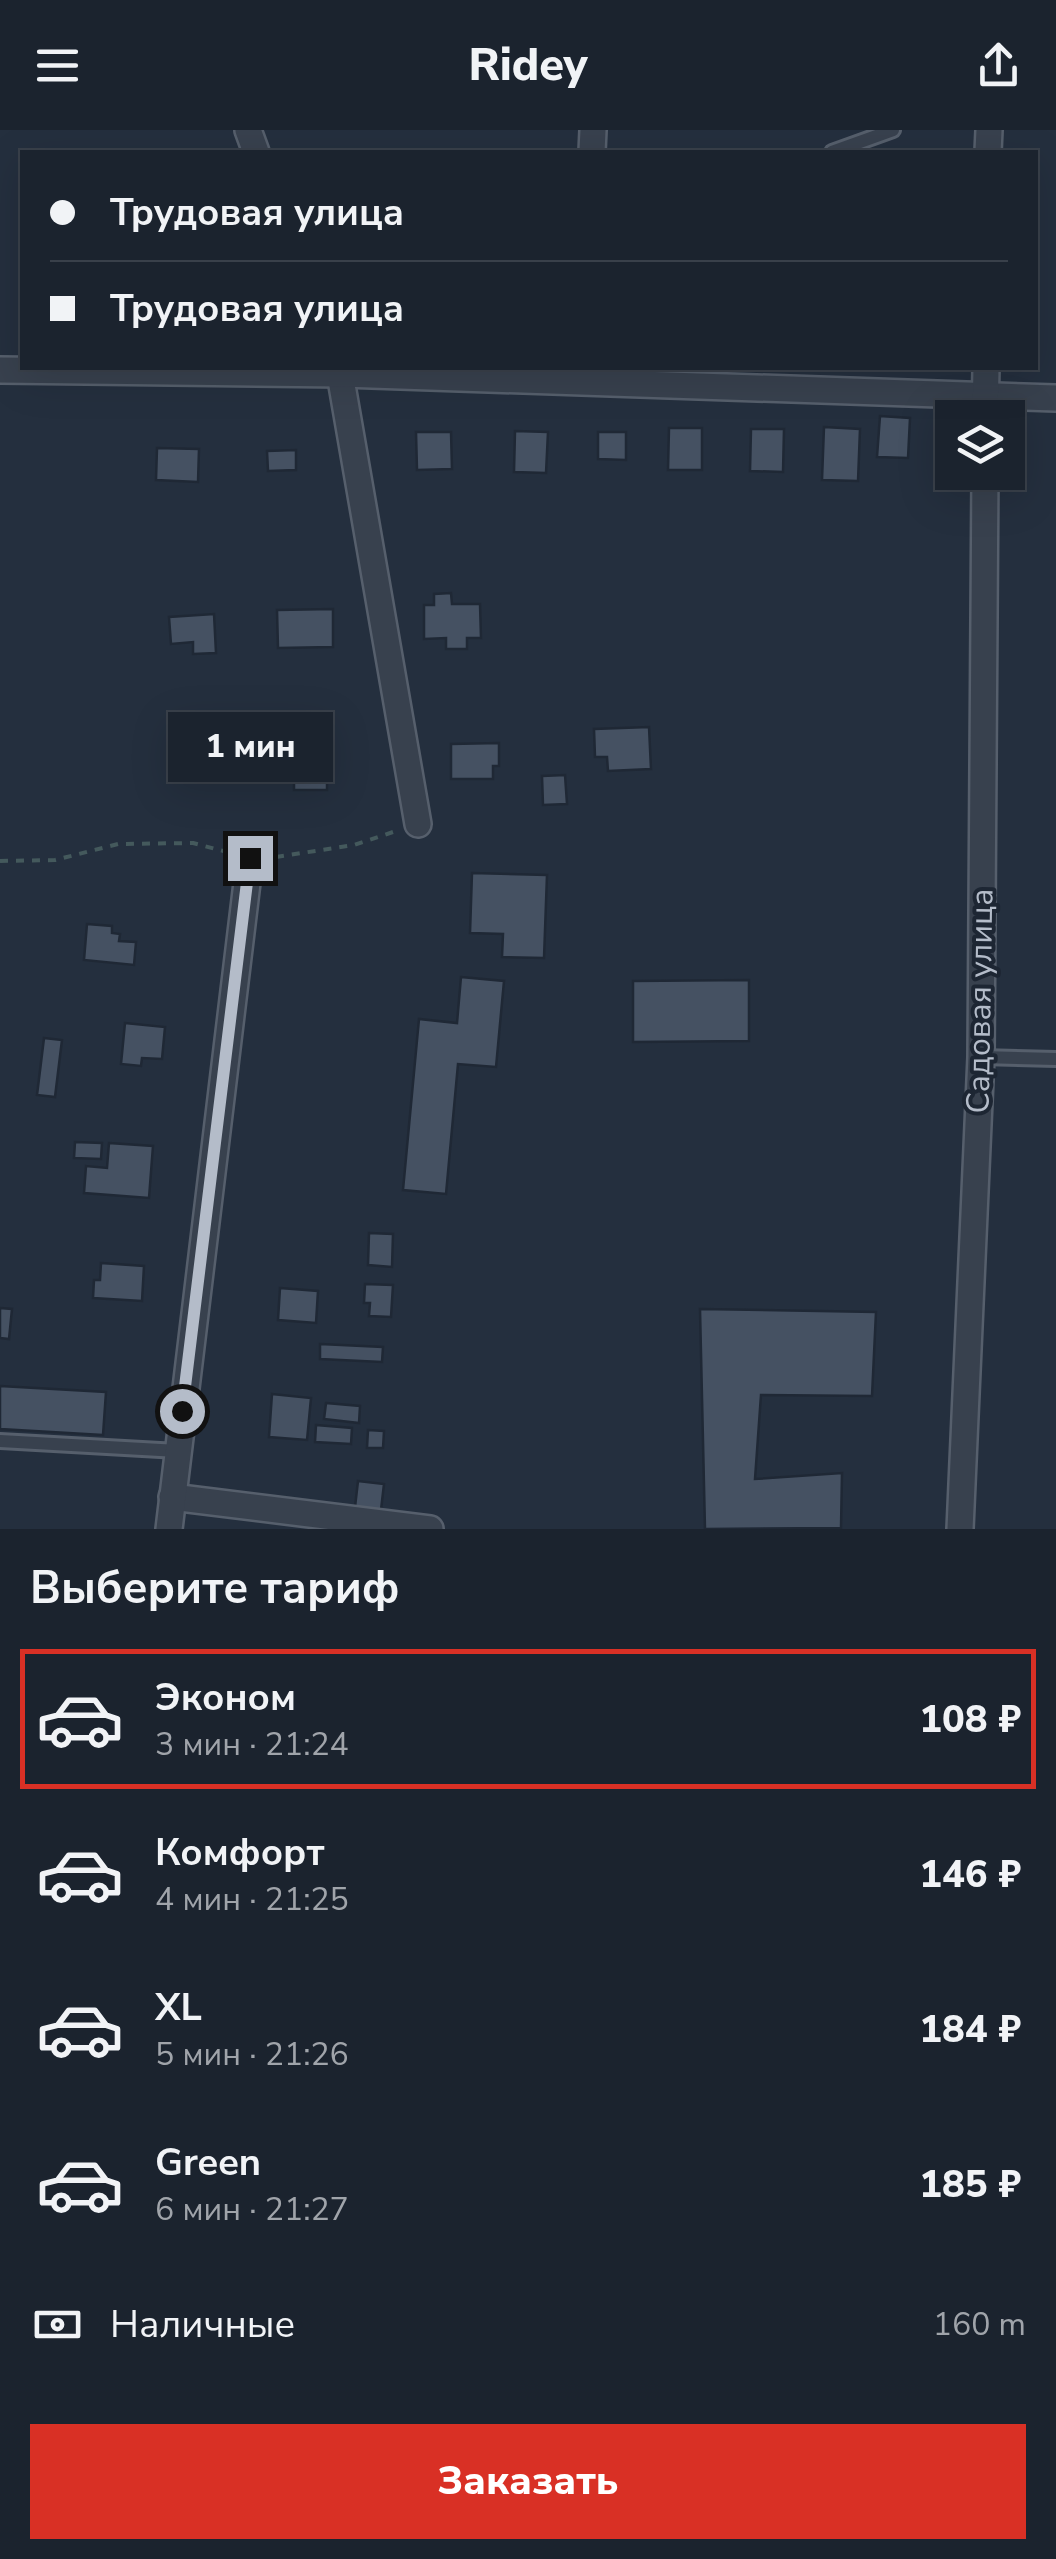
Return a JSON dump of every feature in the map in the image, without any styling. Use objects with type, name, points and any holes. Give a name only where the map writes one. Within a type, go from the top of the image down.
[{"type":"street","points":[[0,370],[341,371],[935,403]]},
{"type":"street","points":[[985,400],[986,370]]},
{"type":"street","points":[[341,371],[418,824]]},
{"type":"street","points":[[1025,401],[1056,398]]},
{"type":"street","name":"Садовая улица","points":[[960,1529],[981,1057],[985,490]]},
{"type":"street","points":[[169,1529],[250,858]]},
{"type":"street","points":[[172,1497],[430,1529]]},
{"type":"lane","points":[[837,150],[892,130]]},
{"type":"lane","points":[[981,1057],[1056,1059]]},
{"type":"lane","points":[[0,1441],[178,1451]]},
{"type":"path","points":[[0,861],[55,860],[118,844],[165,843],[193,843],[250,858],[285,856],[354,845],[418,824]]},
{"type":"building","points":[[880,416],[910,418],[908,458],[877,457]]},
{"type":"building","points":[[824,427],[860,429],[858,481],[822,480]]},
{"type":"building","points":[[669,428],[702,428],[702,470],[668,470]]},
{"type":"building","points":[[751,429],[784,429],[783,472],[750,471]]},
{"type":"building","points":[[515,431],[548,432],[546,473],[514,472]]},
{"type":"building","points":[[416,432],[451,432],[452,469],[417,470]]},
{"type":"building","points":[[598,432],[626,432],[626,460],[598,459]]},
{"type":"building","points":[[157,448],[199,449],[198,482],[156,480]]},
{"type":"building","points":[[296,450],[296,470],[268,471],[267,451]]},
{"type":"building","points":[[451,593],[452,604],[480,604],[481,638],[467,638],[467,649],[446,649],[446,638],[424,639],[424,605],[434,605],[434,594]]},
{"type":"building","points":[[333,609],[333,647],[278,648],[277,610]]},
{"type":"building","points":[[214,614],[216,653],[193,654],[193,642],[171,644],[169,617]]},
{"type":"building","points":[[649,727],[651,769],[608,771],[607,757],[595,757],[594,729]]},
{"type":"building","points":[[499,743],[499,766],[493,766],[493,779],[451,779],[451,744]]},
{"type":"building","points":[[294,761],[327,761],[327,790],[294,790]]},
{"type":"building","points":[[565,775],[567,804],[543,805],[542,776]]},
{"type":"building","points":[[472,873],[547,875],[544,958],[502,957],[503,934],[470,933]]},
{"type":"building","points":[[87,924],[112,926],[112,933],[120,934],[119,941],[136,942],[134,965],[84,960]]},
{"type":"building","points":[[461,977],[504,981],[496,1067],[458,1064],[446,1194],[403,1190],[419,1019],[457,1023]]},
{"type":"building","points":[[749,980],[749,1041],[633,1042],[633,981]]},
{"type":"building","points":[[125,1023],[165,1027],[162,1059],[142,1058],[141,1066],[121,1064]]},
{"type":"building","points":[[44,1038],[62,1040],[55,1097],[37,1095]]},
{"type":"building","points":[[75,1142],[102,1143],[101,1159],[74,1158]]},
{"type":"building","points":[[109,1143],[153,1146],[149,1198],[84,1193],[86,1166],[107,1168]]},
{"type":"building","points":[[369,1233],[393,1234],[392,1267],[368,1265]]},
{"type":"building","points":[[101,1263],[144,1266],[142,1301],[93,1298],[94,1280],[100,1280]]},
{"type":"building","points":[[365,1284],[393,1285],[391,1317],[369,1316],[370,1303],[364,1303]]},
{"type":"building","points":[[280,1288],[318,1291],[316,1323],[278,1320]]},
{"type":"building","points":[[0,1308],[12,1309],[9,1339],[0,1338]]},
{"type":"building","points":[[700,1309],[876,1312],[872,1396],[761,1395],[755,1479],[842,1473],[841,1528],[705,1529]]},
{"type":"building","points":[[320,1344],[383,1347],[382,1362],[320,1359]]},
{"type":"building","points":[[0,1386],[106,1392],[103,1435],[0,1429]]},
{"type":"building","points":[[272,1394],[311,1398],[307,1440],[269,1437]]},
{"type":"building","points":[[326,1403],[360,1406],[359,1423],[324,1419]]},
{"type":"building","points":[[316,1425],[352,1428],[351,1444],[315,1442]]},
{"type":"building","points":[[368,1430],[384,1431],[383,1448],[367,1448]]},
{"type":"building","points":[[358,1481],[384,1484],[381,1510],[355,1507]]},
{"type":"route","points":[[182,1411],[250,858]]}]
